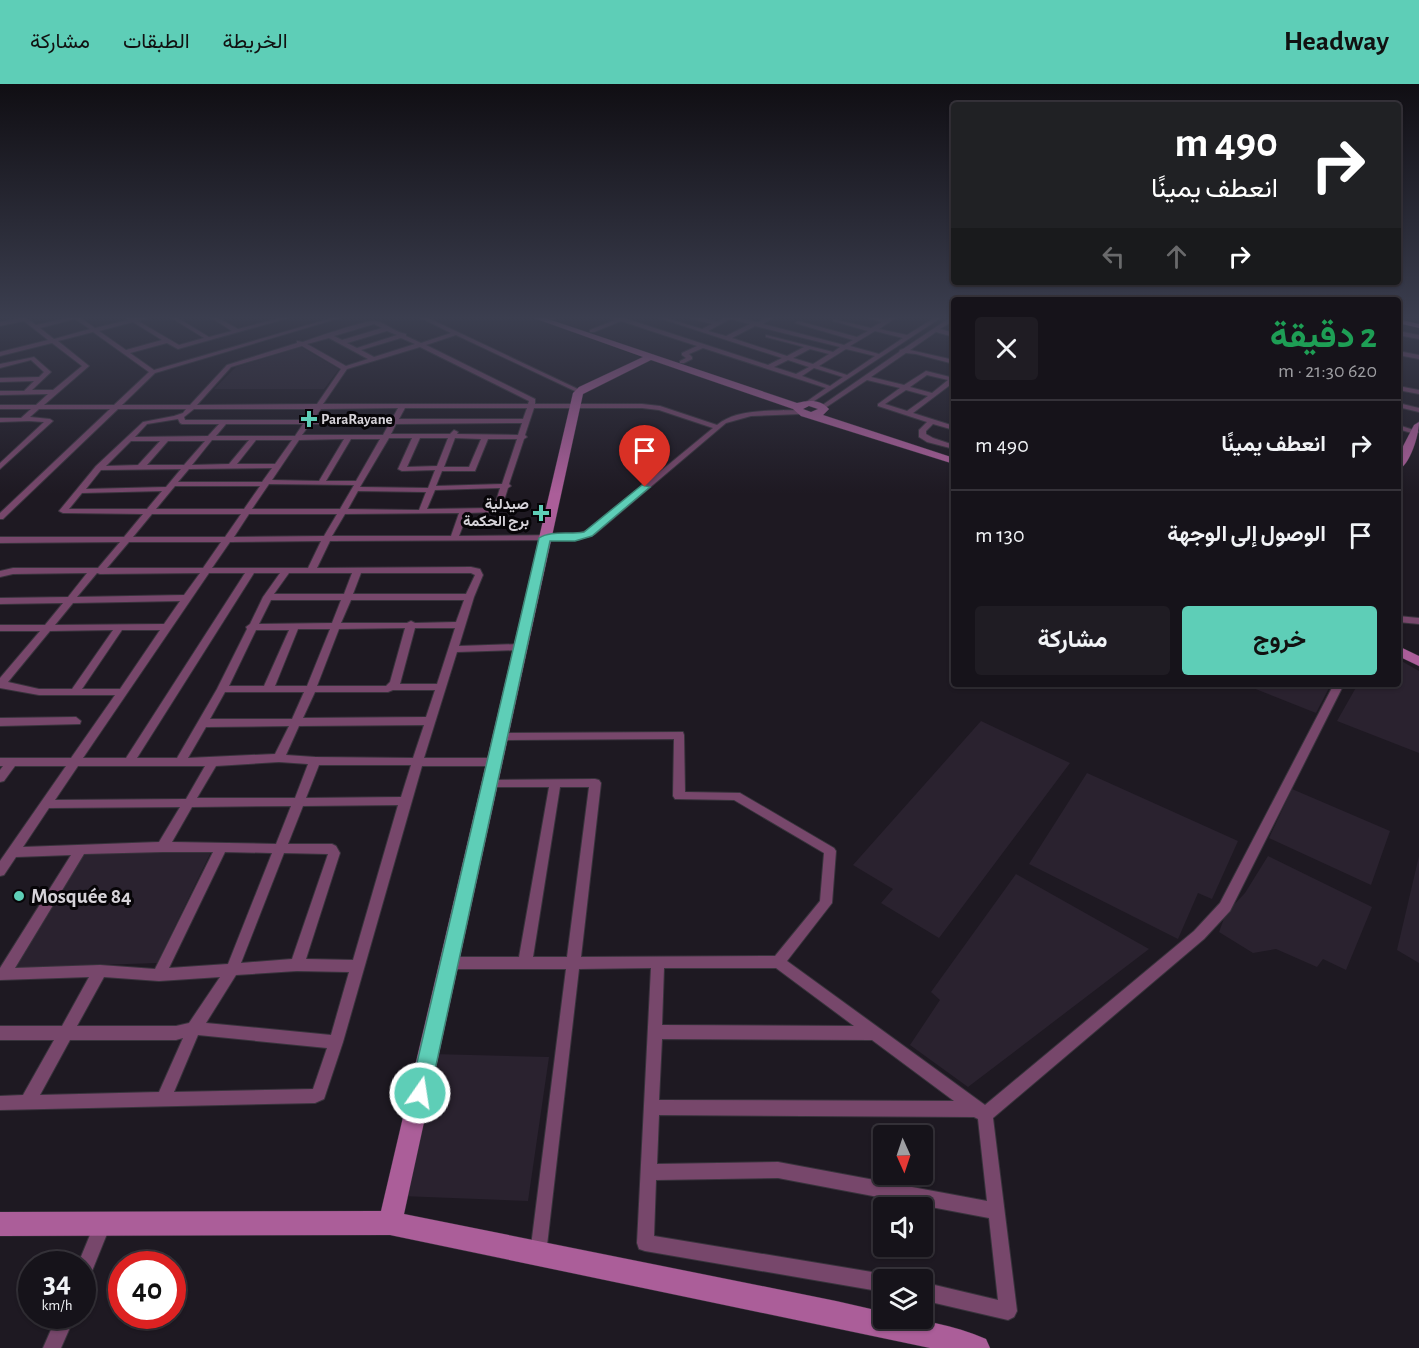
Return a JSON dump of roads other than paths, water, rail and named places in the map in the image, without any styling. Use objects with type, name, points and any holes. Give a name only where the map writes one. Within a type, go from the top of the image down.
[{"type":"main road","points":[[390,1223],[577,398],[616,376]]},
{"type":"main road","points":[[708,376],[802,407],[820,410],[951,455]]},
{"type":"main road","points":[[719,376],[802,407]]},
{"type":"main road","points":[[820,410],[951,460]]},
{"type":"main road","points":[[1401,455],[1417,428]]},
{"type":"main road","points":[[1401,651],[1419,662]]},
{"type":"main road","points":[[0,1224],[390,1223],[837,1314],[977,1348]]},
{"type":"street","points":[[25,393],[44,376]]},
{"type":"street","points":[[26,420],[24,418],[36,407],[74,376]]},
{"type":"street","points":[[0,517],[149,376]]},
{"type":"street","points":[[220,376],[181,417],[148,421],[99,468],[63,511],[464,512],[497,510],[507,486],[533,400],[486,376]]},
{"type":"street","points":[[0,872],[7,857],[46,804],[340,376]]},
{"type":"street","points":[[537,376],[577,398]]},
{"type":"street","points":[[793,376],[831,388]]},
{"type":"street","points":[[820,410],[864,376],[933,395]]},
{"type":"street","points":[[922,376],[880,405],[951,427]]},
{"type":"street","points":[[0,540],[575,538],[592,532],[717,428],[739,416],[802,407],[848,377]]},
{"type":"street","points":[[0,380],[40,380]]},
{"type":"street","points":[[907,414],[951,382]]},
{"type":"street","points":[[941,389],[951,392]]},
{"type":"street","points":[[1401,389],[1419,392]]},
{"type":"street","points":[[0,393],[55,392]]},
{"type":"street","points":[[0,407],[532,406],[577,398],[656,407],[717,428]]},
{"type":"street","points":[[311,571],[403,406]]},
{"type":"street","points":[[422,512],[451,436],[466,406]]},
{"type":"street","points":[[1401,406],[1419,410]]},
{"type":"street","points":[[181,417],[182,422],[527,421]]},
{"type":"street","points":[[0,420],[50,421],[0,466]]},
{"type":"street","points":[[932,421],[923,430],[922,435],[930,440],[951,446]]},
{"type":"street","points":[[123,692],[32,692],[0,684],[224,422]]},
{"type":"street","points":[[1401,428],[1417,428]]},
{"type":"street","points":[[128,439],[350,436],[523,437]]},
{"type":"street","points":[[321,483],[350,436]]},
{"type":"street","points":[[417,436],[402,469],[472,469],[485,437]]},
{"type":"street","points":[[231,467],[254,438]]},
{"type":"street","points":[[140,468],[166,439]]},
{"type":"street","points":[[99,468],[278,466]]},
{"type":"street","points":[[78,491],[265,483],[321,483],[432,489],[507,486]]},
{"type":"street","points":[[454,539],[464,512]]},
{"type":"street","points":[[279,758],[311,689],[358,569]]},
{"type":"street","points":[[0,574],[14,571],[285,572],[358,569],[477,571],[479,575],[469,597],[405,801],[322,1088],[315,1096],[0,1103]]},
{"type":"street","points":[[129,762],[250,572]]},
{"type":"street","points":[[180,762],[222,689],[251,627],[285,572]]},
{"type":"street","points":[[268,597],[348,599],[469,597]]},
{"type":"street","points":[[0,600],[188,598]]},
{"type":"street","points":[[1401,619],[1419,621]]},
{"type":"street","points":[[393,687],[411,624]]},
{"type":"street","points":[[251,627],[461,625]]},
{"type":"street","points":[[268,689],[295,626]]},
{"type":"street","points":[[0,628],[168,627]]},
{"type":"street","points":[[74,693],[119,628]]},
{"type":"street","points":[[454,649],[520,646]]},
{"type":"street","points":[[222,689],[379,690],[393,687],[442,687]]},
{"type":"street","points":[[651,1107],[981,1112],[1199,935],[1226,907],[1337,687]]},
{"type":"street","points":[[0,722],[76,721]]},
{"type":"street","points":[[202,723],[431,721]]},
{"type":"street","points":[[500,736],[680,735],[679,796],[736,796],[830,850],[826,903],[778,962]]},
{"type":"street","points":[[0,778],[6,763],[213,762],[279,758],[315,762],[418,760],[495,762]]},
{"type":"street","points":[[163,847],[213,762]]},
{"type":"street","points":[[164,1098],[194,1028],[232,970],[315,762]]},
{"type":"street","points":[[490,783],[595,783],[538,1254]]},
{"type":"street","points":[[525,963],[555,783]]},
{"type":"street","points":[[46,804],[405,801]]},
{"type":"street","points":[[7,857],[81,849],[163,847],[280,847],[334,851],[297,966]]},
{"type":"street","points":[[159,975],[222,847]]},
{"type":"street","points":[[2,974],[81,849]]},
{"type":"street","points":[[658,962],[645,1243],[873,1280]]},
{"type":"street","points":[[449,963],[778,962],[981,1112],[1008,1311],[933,1294]]},
{"type":"street","points":[[2,974],[100,971],[159,975],[297,966],[358,966]]},
{"type":"street","points":[[27,1102],[100,971]]},
{"type":"street","points":[[0,1033],[63,1034],[76,1031],[176,1033],[194,1028],[336,1042]]},
{"type":"street","points":[[654,1032],[875,1033]]},
{"type":"street","points":[[648,1172],[778,1170],[996,1210]]},
{"type":"street","points":[[92,1251],[103,1224]]},
{"type":"street","points":[[52,1348],[60,1329]]},
{"type":"place","name":"ParaRayane","points":[[309,419]]},
{"type":"place","name":"صيدلية برج الحكمة","points":[[541,513]]},
{"type":"place","name":"Mosquée 84","points":[[19,896]]}]
